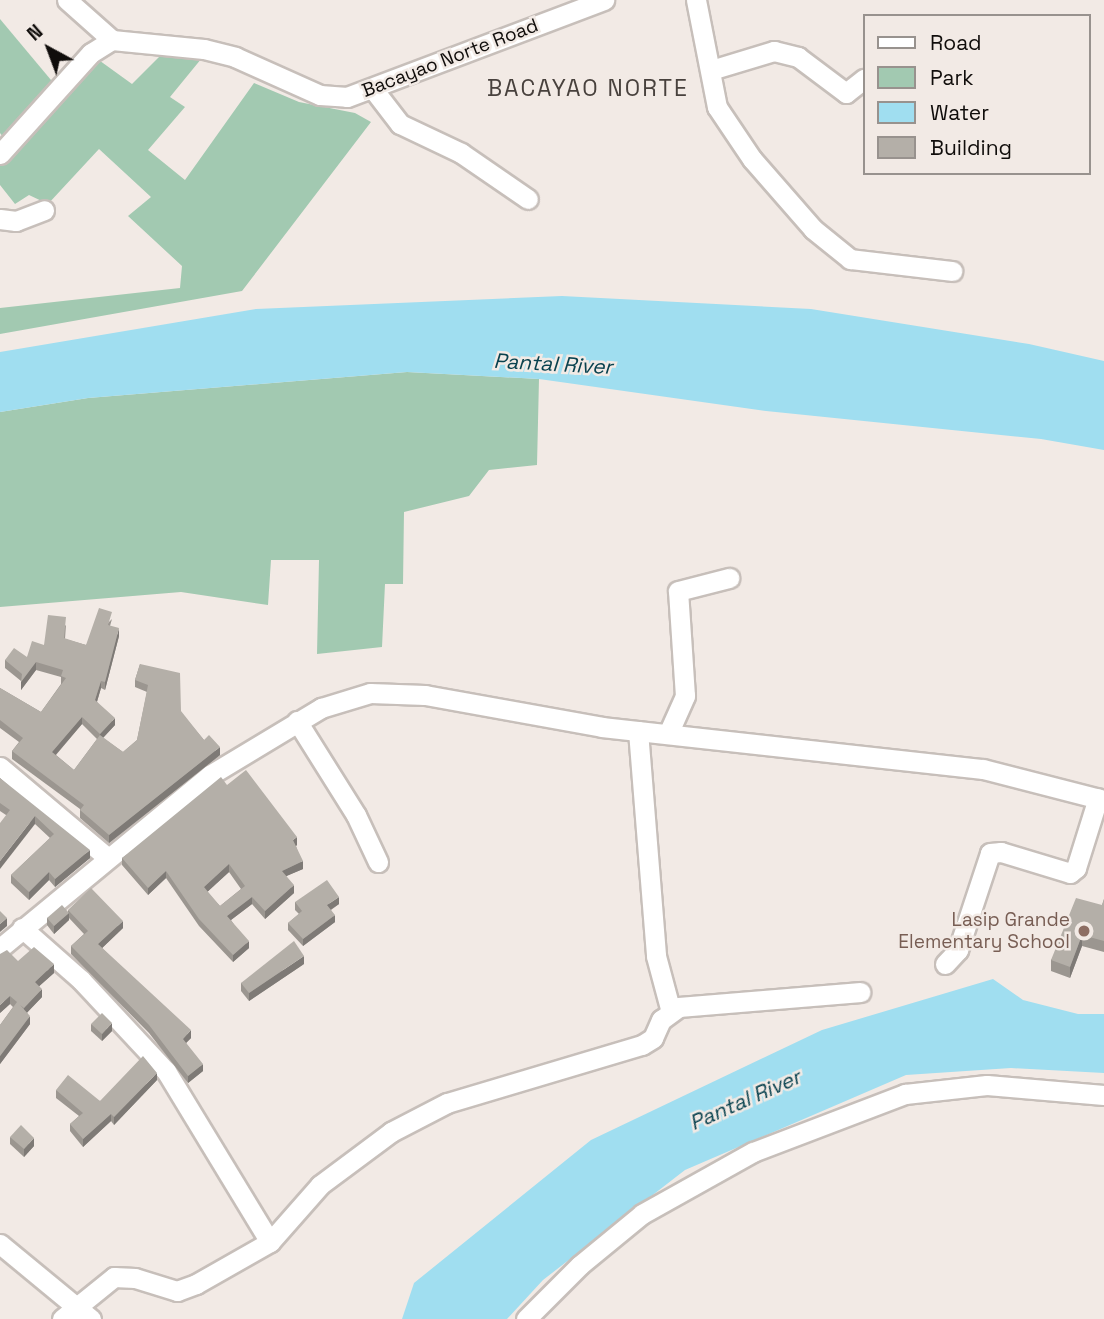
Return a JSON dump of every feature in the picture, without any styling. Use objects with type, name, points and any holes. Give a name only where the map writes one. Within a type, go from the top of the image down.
[{"type":"street","points":[[1,148],[91,53],[111,40],[67,0]]},
{"type":"street","name":"Bacayao Norte Road","points":[[111,40],[204,49],[235,57],[320,95],[347,97],[604,0]]},
{"type":"street","points":[[696,0],[717,107],[733,135],[831,246],[868,264],[952,271]]},
{"type":"street","points":[[711,70],[774,51],[798,57],[846,93],[862,81]]},
{"type":"street","points":[[373,89],[400,124],[461,153],[528,199]]},
{"type":"street","points":[[0,219],[16,221],[44,210]]},
{"type":"street","points":[[668,734],[685,696],[678,591],[729,578]]},
{"type":"street","points":[[0,948],[107,857],[211,775],[298,722],[345,699],[384,692],[638,731],[983,769],[1101,799],[1076,868],[1070,873],[1001,852],[990,853],[958,950],[945,964]]},
{"type":"street","points":[[298,722],[343,792],[378,862]]},
{"type":"street","points":[[638,731],[656,956],[671,1012]]},
{"type":"street","points":[[0,767],[107,857]]},
{"type":"street","points":[[22,929],[111,1009],[166,1071],[270,1242]]},
{"type":"street","points":[[69,1312],[114,1277],[135,1278],[166,1290],[185,1289],[270,1242],[320,1185],[391,1132],[447,1103],[642,1045],[653,1038],[661,1020],[679,1007],[860,992]]},
{"type":"street","points":[[526,1319],[580,1265],[642,1214],[753,1152],[905,1094],[987,1085],[1104,1095]]},
{"type":"street","points":[[0,1244],[69,1312],[91,1319]]},
{"type":"green space","points":[[0,19],[56,86],[3,137],[0,133]]},
{"type":"green space","points":[[168,48],[206,53],[170,97],[185,107],[148,150],[185,180],[254,83],[299,102],[355,113],[371,122],[242,291],[0,334],[0,308],[180,288],[182,266],[128,216],[151,197],[99,149],[48,204],[29,195],[15,204],[0,185],[0,164],[96,58],[132,84]]},
{"type":"green space","points":[[407,372],[539,379],[537,465],[489,470],[469,496],[404,512],[403,584],[385,584],[382,647],[317,654],[319,560],[271,560],[268,605],[181,592],[0,607],[0,412],[88,398]]},
{"type":"water","name":"Pantal River","points":[[562,296],[811,309],[1029,344],[1104,361],[1104,450],[1041,439],[766,411],[539,379],[407,372],[88,398],[0,412],[0,352],[256,309]]},
{"type":"water","name":"Pantal River","points":[[993,979],[1023,1000],[1078,1014],[1104,1014],[1104,1073],[1011,1068],[906,1075],[685,1170],[543,1280],[507,1319],[402,1319],[414,1283],[591,1140],[822,1030]]},
{"type":"building","points":[[99,608],[112,612],[108,625],[119,628],[105,682],[101,681],[95,700],[115,718],[100,734],[82,717],[52,752],[74,770],[100,735],[123,752],[137,740],[148,685],[135,680],[140,664],[180,673],[181,711],[204,740],[209,735],[220,747],[109,835],[80,810],[84,805],[12,751],[23,738],[0,720],[0,688],[41,712],[66,678],[61,676],[63,670],[36,662],[21,682],[22,674],[5,660],[14,648],[27,657],[32,641],[44,645],[48,615],[66,617],[64,638],[86,645]]},
{"type":"building","points":[[246,770],[297,837],[293,840],[303,861],[282,871],[294,885],[265,911],[252,897],[227,916],[249,941],[233,955],[199,919],[166,871],[148,888],[122,858],[221,777],[227,785]],"holes":[[[229,864],[245,886],[220,906],[204,887]]]},
{"type":"building","points":[[0,778],[90,850],[55,879],[49,872],[29,892],[11,875],[54,834],[35,816],[0,861],[0,823],[10,810],[0,803]]},
{"type":"building","points":[[327,880],[339,897],[327,905],[335,915],[303,939],[288,923],[302,911],[295,902]]},
{"type":"building","points":[[91,888],[123,921],[98,944],[191,1030],[183,1039],[203,1064],[188,1076],[149,1025],[71,946],[88,931],[68,910]]},
{"type":"building","points":[[1076,898],[1102,905],[1104,899],[1104,941],[1082,935],[1070,967],[1051,960]]},
{"type":"building","points":[[62,905],[69,913],[54,926],[47,918]]},
{"type":"building","points":[[0,911],[7,918],[0,924]]},
{"type":"building","points":[[294,941],[304,956],[249,993],[241,983]]},
{"type":"building","points":[[34,947],[54,964],[35,982],[42,989],[24,1008],[20,1005],[30,1016],[0,1056],[0,1025],[17,1002],[10,996],[0,1005],[0,954],[7,950],[18,961]]},
{"type":"building","points":[[102,1013],[112,1023],[102,1034],[91,1024]]},
{"type":"building","points":[[143,1056],[157,1073],[114,1117],[111,1114],[83,1139],[70,1124],[83,1113],[56,1090],[68,1075],[100,1101]]},
{"type":"building","points":[[21,1125],[34,1138],[24,1149],[10,1137]]},
{"type":"place","name":"Lasip Grande Elementary School","points":[[1084,931]]},
{"type":"district","name":"BACAYAO NORTE","points":[[588,88]]}]
